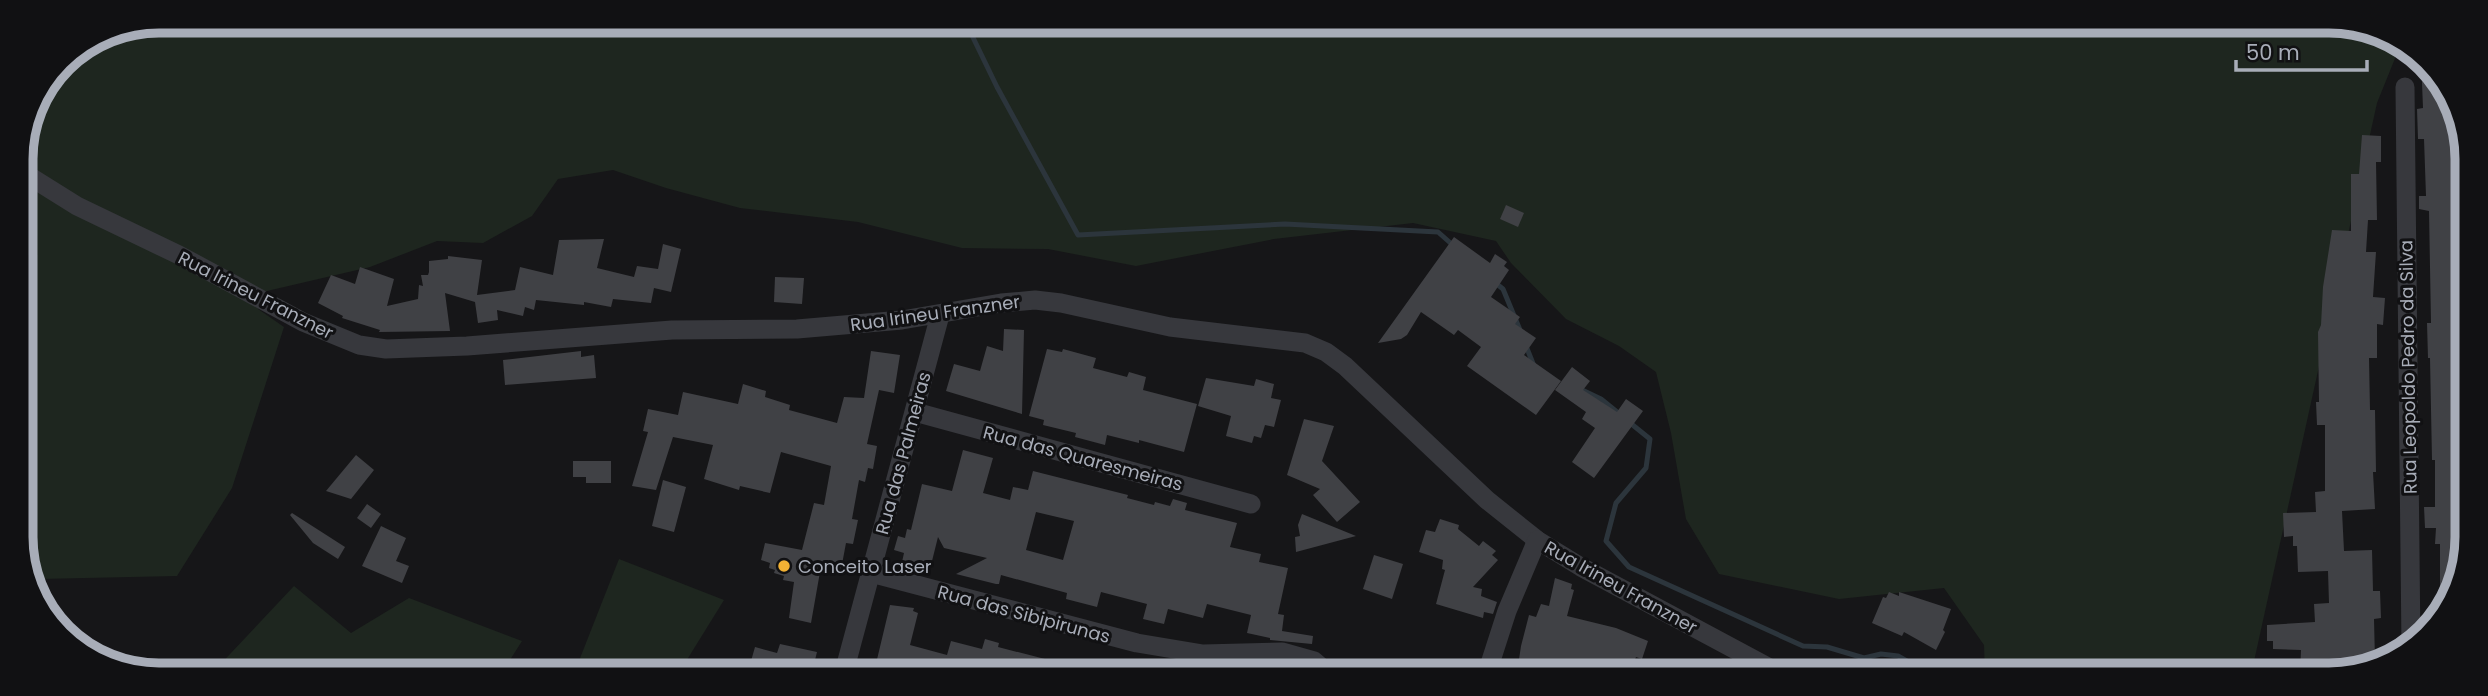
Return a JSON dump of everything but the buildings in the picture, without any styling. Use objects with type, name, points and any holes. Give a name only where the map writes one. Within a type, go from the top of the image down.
[{"type":"street","name":"Rua Leopoldo Pedro da Silva","points":[[2405,87],[2411,633]]},
{"type":"street","name":"Rua Irineu Franzner","points":[[34,179],[76,206],[179,255],[303,322],[359,345],[386,349],[672,330],[797,328],[940,315],[1001,303],[1035,300],[1061,303],[1170,327],[1305,343],[1326,352],[1345,366],[1487,500],[1537,540],[1581,567],[1758,662]]},
{"type":"street","name":"Rua das Palmeiras","points":[[847,663],[940,315]]},
{"type":"street","name":"Rua das Quaresmeiras","points":[[915,412],[1251,504]]},
{"type":"street","points":[[1490,662],[1507,611],[1537,540]]},
{"type":"street","name":"Rua das Sibipirunas","points":[[871,573],[1137,643],[1203,653],[1282,652],[1316,662]]},
{"type":"shaded area","points":[[2329,33],[2369,40],[2397,53],[2377,103],[2254,662],[1985,662],[1984,645],[1944,588],[1839,599],[1719,574],[1686,519],[1671,433],[1656,372],[1619,346],[1566,319],[1511,263],[1496,241],[1413,223],[1274,239],[1136,266],[1048,249],[962,248],[858,222],[740,208],[613,170],[558,179],[532,216],[483,243],[437,241],[370,267],[254,294],[262,299],[258,309],[284,327],[232,488],[177,576],[41,579],[33,537],[34,143],[46,103],[64,76],[89,54],[103,46],[135,36]]},
{"type":"shaded area","points":[[619,559],[724,600],[685,663],[578,663]]},
{"type":"shaded area","points":[[294,586],[351,633],[409,598],[522,641],[508,663],[222,663]]},
{"type":"waterway","points":[[971,34],[997,87],[1078,235],[1285,224],[1438,232],[1455,247]]},
{"type":"waterway","points":[[1493,281],[1503,289],[1520,330]]},
{"type":"waterway","points":[[1526,346],[1534,366]]},
{"type":"waterway","points":[[1580,389],[1601,399],[1622,416]]},
{"type":"waterway","points":[[1629,422],[1650,439],[1646,468],[1616,503],[1606,541],[1629,567],[1803,646],[1827,647],[1864,658],[1881,654],[1898,656],[1909,662]]},
{"type":"place","name":"Conceito Laser","points":[[784,566]]}]
